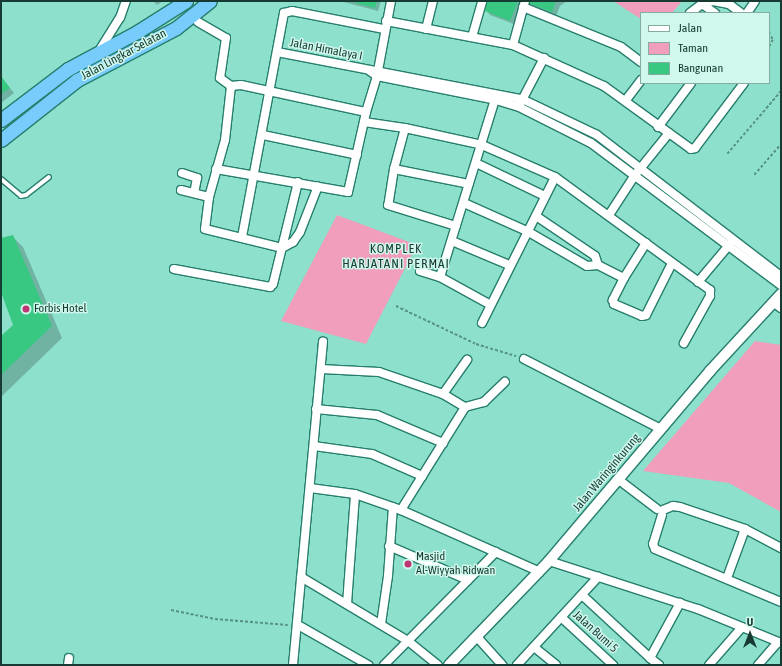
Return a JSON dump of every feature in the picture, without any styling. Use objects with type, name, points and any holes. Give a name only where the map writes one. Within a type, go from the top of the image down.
[{"type":"highway","name":"Jalan Lingkar Selatan","points":[[1,120],[68,70],[104,54],[186,1]]},
{"type":"highway","name":"Jalan Lingkar Selatan","points":[[1,140],[77,80],[104,54],[140,47],[176,28],[210,1]]},
{"type":"street","points":[[104,54],[126,1]]},
{"type":"street","points":[[216,169],[298,182],[348,192],[391,1]]},
{"type":"street","points":[[426,29],[433,1]]},
{"type":"street","points":[[472,37],[482,1]]},
{"type":"street","points":[[748,12],[755,1]]},
{"type":"street","points":[[691,12],[702,4],[713,2],[729,4],[740,12]]},
{"type":"street","points":[[513,45],[524,4],[607,41],[640,61]]},
{"type":"street","points":[[702,4],[714,12]]},
{"type":"street","points":[[242,237],[263,135],[268,92],[283,15],[286,11],[385,25],[426,29],[513,45],[604,86],[626,100],[658,126],[693,149],[743,84]]},
{"type":"street","points":[[198,22],[226,38],[220,78],[231,86],[241,86],[366,112]]},
{"type":"street","name":"Jalan Himalaya I","points":[[277,52],[521,103],[597,135],[638,172],[730,244]]},
{"type":"street","points":[[521,103],[544,58]]},
{"type":"street","points":[[626,100],[640,81]]},
{"type":"street","points":[[658,126],[690,84]]},
{"type":"street","points":[[231,86],[225,140],[209,197],[205,229],[282,248],[294,242],[300,232],[318,186]]},
{"type":"street","points":[[440,277],[496,97]]},
{"type":"street","points":[[364,122],[405,128],[482,145],[555,177],[609,214],[711,293],[684,343]]},
{"type":"street","points":[[405,128],[394,169],[388,205],[456,226]]},
{"type":"street","points":[[609,214],[638,172],[669,133]]},
{"type":"street","points":[[263,135],[356,155]]},
{"type":"street","points":[[476,163],[545,196]]},
{"type":"street","points":[[394,169],[469,184]]},
{"type":"street","points":[[182,173],[197,178],[194,193]]},
{"type":"street","points":[[482,323],[509,265],[536,216],[555,177]]},
{"type":"street","points":[[174,269],[270,287],[273,284],[298,182]]},
{"type":"street","points":[[181,190],[209,197]]},
{"type":"street","points":[[464,203],[527,231],[587,266],[598,264],[624,278]]},
{"type":"street","points":[[536,216],[595,256],[598,264]]},
{"type":"street","points":[[452,241],[509,265]]},
{"type":"street","points":[[646,243],[624,278],[613,302],[644,316],[672,263]]},
{"type":"street","points":[[730,244],[781,276]]},
{"type":"street","points":[[698,282],[730,244]]},
{"type":"street","points":[[730,244],[781,285]]},
{"type":"street","points":[[420,271],[440,277],[490,304]]},
{"type":"street","name":"Jalan Waringinkurung","points":[[449,665],[540,572],[661,429],[777,305],[781,294]]},
{"type":"street","points":[[293,665],[298,625],[301,577],[323,341]]},
{"type":"street","points":[[524,359],[661,429]]},
{"type":"street","points":[[443,394],[466,360]]},
{"type":"street","points":[[321,369],[379,372],[443,394],[465,407]]},
{"type":"street","points":[[401,510],[465,407],[484,402],[505,382]]},
{"type":"street","points":[[316,409],[377,415],[443,443]]},
{"type":"street","points":[[314,446],[372,454],[422,476]]},
{"type":"street","points":[[619,480],[660,512]]},
{"type":"street","points":[[310,488],[355,494],[393,507],[540,572]]},
{"type":"street","points":[[347,604],[355,494]]},
{"type":"street","points":[[660,512],[673,506],[680,507],[745,529],[781,548]]},
{"type":"street","points":[[381,624],[393,507]]},
{"type":"street","points":[[660,512],[653,544],[655,549],[781,602]]},
{"type":"street","points":[[727,578],[745,529]]},
{"type":"street","points":[[389,546],[468,580]]},
{"type":"street","points":[[384,665],[496,552]]},
{"type":"street","points":[[549,561],[680,603],[780,642],[758,665]]},
{"type":"street","points":[[301,577],[408,640],[438,665]]},
{"type":"street","points":[[517,665],[598,577]]},
{"type":"street","points":[[582,595],[659,665]]},
{"type":"street","points":[[650,658],[680,603]]},
{"type":"street","name":"Jalan Bumi 5","points":[[561,617],[613,665]]},
{"type":"street","points":[[298,625],[368,665]]},
{"type":"street","points":[[709,665],[742,627]]},
{"type":"street","points":[[477,637],[502,665]]},
{"type":"street","points":[[534,647],[556,665]]},
{"type":"lane","points":[[1,179],[21,196],[26,195],[49,176]]},
{"type":"path","points":[[770,34],[773,40],[770,46]]},
{"type":"path","points":[[727,154],[781,91]]},
{"type":"path","points":[[754,175],[781,144]]},
{"type":"path","points":[[396,306],[476,344],[524,359]]},
{"type":"path","points":[[171,610],[215,619],[298,625]]},
{"type":"green space","points":[[613,1],[682,1],[673,12],[640,12],[640,18]]},
{"type":"green space","points":[[337,215],[417,245],[366,344],[281,321]]},
{"type":"green space","points":[[755,341],[781,345],[781,512],[729,483],[643,471]]},
{"type":"building","points":[[356,1],[377,1],[375,8],[356,3]]},
{"type":"building","points":[[487,1],[518,1],[510,21],[485,11]]},
{"type":"building","points":[[530,1],[556,1],[552,12],[530,4]]},
{"type":"building","points":[[1,76],[10,88],[1,94]]},
{"type":"building","name":"Forbis Hotel","points":[[13,235],[52,326],[1,375],[1,336],[13,325],[1,292],[1,238]]},
{"type":"place","name":"Forbis Hotel","points":[[26,309]]},
{"type":"place","name":"Masjid Al-Wiyyah Ridwan","points":[[408,564]]},
{"type":"district","name":"KOMPLEK HARJATANI PERMAI","points":[[396,258]]}]
